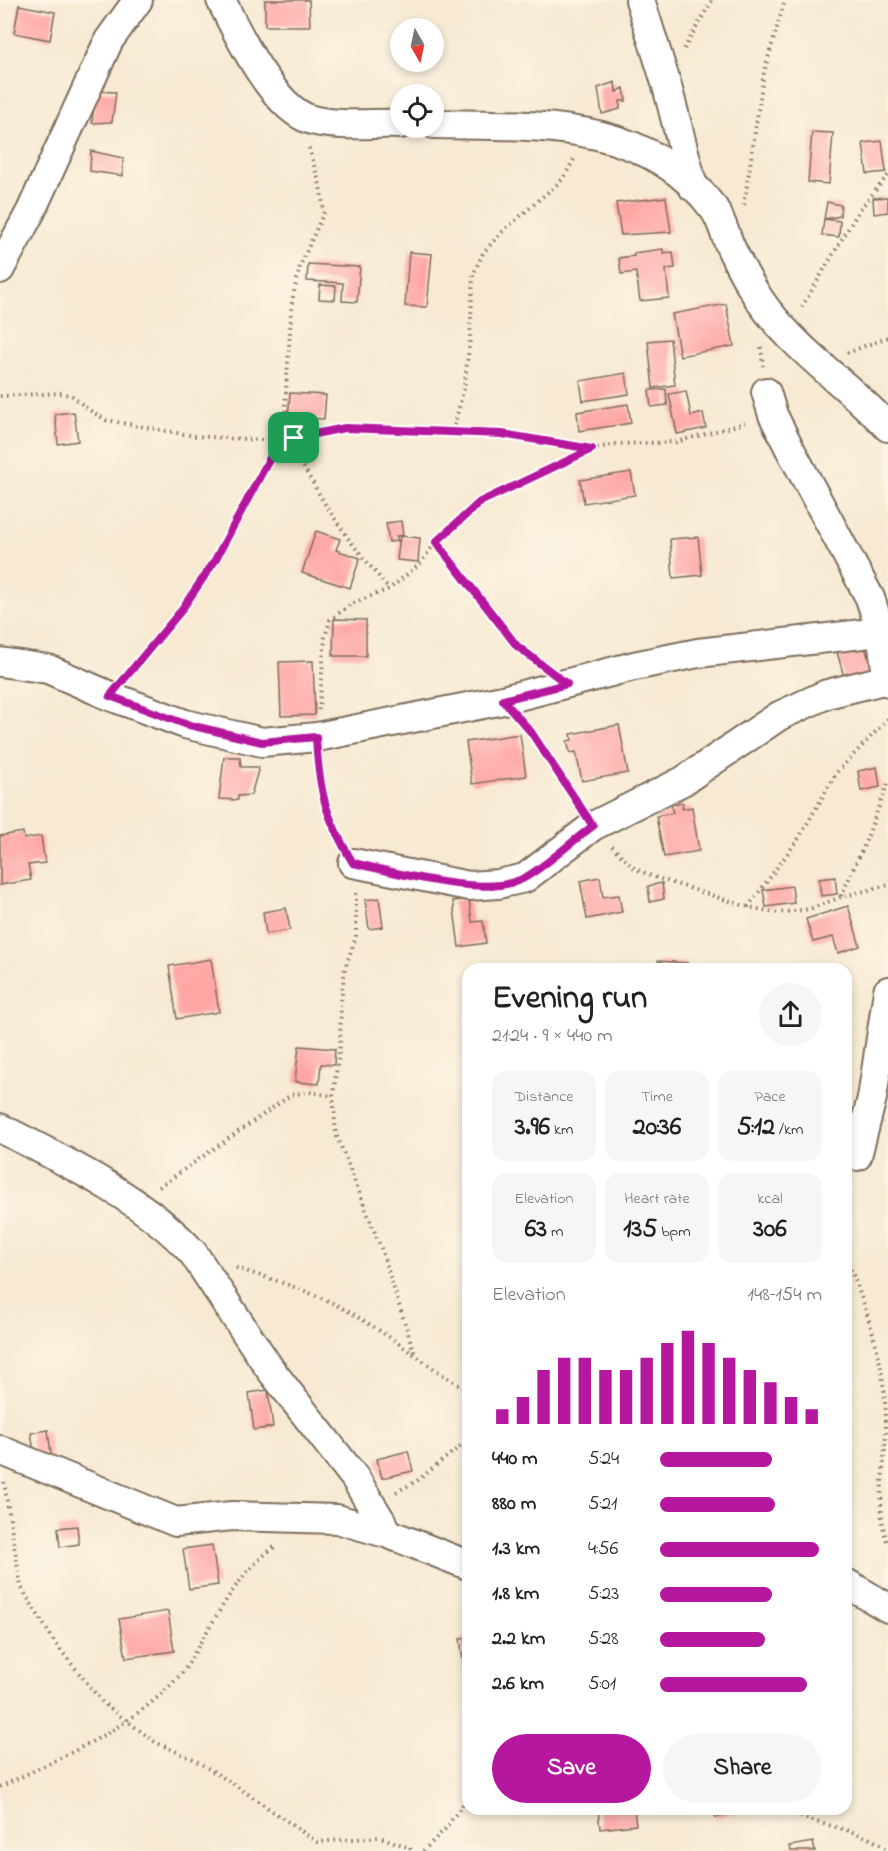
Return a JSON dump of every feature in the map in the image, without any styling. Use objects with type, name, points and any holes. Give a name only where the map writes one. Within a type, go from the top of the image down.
[{"type":"street","points":[[0,269],[31,211],[109,40],[138,0]]},
{"type":"street","points":[[220,0],[259,69],[271,86],[298,113],[311,120],[390,124]]},
{"type":"street","points":[[640,0],[668,86],[693,187]]},
{"type":"street","points":[[444,124],[503,126],[589,133],[616,138],[647,150],[679,171],[715,210],[732,249],[759,298],[820,364],[888,427]]},
{"type":"street","points":[[353,863],[469,886],[498,884],[525,878],[593,826],[683,781],[779,716],[827,694],[888,680],[885,632],[870,598],[769,404]]},
{"type":"street","points":[[0,662],[48,669],[110,696],[185,724],[262,742],[316,737],[503,700],[634,666],[698,653],[885,632]]},
{"type":"street","points":[[852,1160],[872,1098],[888,991]]},
{"type":"street","points":[[852,1162],[888,1120]]},
{"type":"street","points":[[0,1128],[133,1203],[177,1236],[193,1253],[275,1377],[355,1478],[389,1534]]},
{"type":"street","points":[[0,1450],[176,1522],[232,1516],[337,1519],[389,1534],[462,1563]]},
{"type":"street","points":[[852,1586],[888,1608]]},
{"type":"path","points":[[668,86],[698,23],[712,0]]},
{"type":"path","points":[[743,208],[764,72],[785,0]]},
{"type":"path","points":[[298,113],[320,185],[324,212],[300,266],[288,327],[285,407],[302,464],[323,501],[389,589]]},
{"type":"path","points":[[453,430],[464,388],[470,339],[473,275],[483,253],[501,233],[533,208],[563,179],[589,133]]},
{"type":"path","points":[[787,330],[858,212],[888,175]]},
{"type":"path","points":[[820,364],[888,337]]},
{"type":"path","points":[[0,396],[62,393],[72,396],[106,420],[144,429],[194,436],[279,441],[345,428],[453,430],[502,434],[592,449]]},
{"type":"path","points":[[414,1352],[381,1248],[336,1134],[333,1096],[340,1045],[345,968],[356,938],[356,885],[353,863],[327,814],[321,795],[316,737],[322,660],[330,620],[351,604],[389,589],[419,565],[436,542],[480,502],[592,449],[617,444],[676,442],[769,404]]},
{"type":"path","points":[[110,696],[180,612],[214,562],[279,441]]},
{"type":"path","points":[[436,542],[517,646],[567,684]]},
{"type":"path","points":[[503,700],[531,732],[593,826],[632,867],[651,876],[748,907],[778,913],[810,909],[841,897],[888,885]]},
{"type":"path","points":[[748,907],[799,838],[837,772],[888,718]]},
{"type":"path","points":[[841,897],[888,783]]},
{"type":"path","points":[[133,1203],[291,1095],[309,1092],[333,1096]]},
{"type":"path","points":[[193,1253],[340,1307],[414,1352],[435,1371],[462,1387]]},
{"type":"path","points":[[852,1273],[872,1324],[881,1368],[886,1433],[880,1518],[888,1544]]},
{"type":"path","points":[[373,1509],[417,1481],[462,1445]]},
{"type":"path","points":[[4,1481],[21,1587],[62,1652],[103,1703],[155,1742],[193,1759],[317,1842],[380,1837],[410,1848],[411,1851]]},
{"type":"path","points":[[0,1787],[76,1748],[108,1735],[182,1673],[239,1580],[265,1554],[282,1542]]},
{"type":"path","points":[[423,1851],[445,1829],[462,1805]]},
{"type":"path","points":[[794,1815],[805,1821],[858,1833],[874,1839],[888,1850]]},
{"type":"building","points":[[265,0],[309,0],[310,26],[265,26]]},
{"type":"building","points":[[19,5],[55,12],[50,40],[14,33]]},
{"type":"building","points":[[615,82],[616,92],[624,88],[626,101],[620,101],[620,109],[602,114],[598,88]]},
{"type":"building","points":[[95,91],[116,92],[112,122],[92,123]]},
{"type":"building","points":[[812,132],[833,133],[829,184],[808,182]]},
{"type":"building","points":[[882,141],[886,172],[867,174],[863,143]]},
{"type":"building","points":[[91,151],[123,158],[123,176],[90,171]]},
{"type":"building","points":[[666,197],[671,232],[621,235],[616,203]]},
{"type":"building","points":[[888,197],[888,212],[874,214],[873,198]]},
{"type":"building","points":[[827,202],[841,205],[840,216],[824,219]]},
{"type":"building","points":[[824,219],[840,221],[839,237],[822,235]]},
{"type":"building","points":[[663,249],[663,253],[673,252],[675,268],[666,269],[669,298],[640,301],[636,272],[621,274],[619,258],[634,256],[634,253]]},
{"type":"building","points":[[409,252],[432,254],[427,307],[405,306]]},
{"type":"building","points":[[308,264],[360,267],[357,302],[342,301],[343,283],[307,281]]},
{"type":"building","points":[[320,285],[336,286],[335,300],[319,299]]},
{"type":"building","points":[[726,304],[734,346],[680,356],[672,314]]},
{"type":"building","points":[[670,339],[675,385],[653,388],[648,341]]},
{"type":"building","points":[[626,373],[629,394],[583,401],[580,381]]},
{"type":"building","points":[[666,389],[667,405],[651,407],[649,390]]},
{"type":"building","points":[[686,391],[691,416],[703,413],[706,428],[677,434],[669,394]]},
{"type":"building","points":[[290,393],[326,395],[324,419],[288,417]]},
{"type":"building","points":[[628,404],[631,423],[579,431],[577,412]]},
{"type":"building","points":[[74,412],[78,441],[58,444],[55,414]]},
{"type":"building","points":[[631,472],[635,495],[584,503],[580,480]]},
{"type":"building","points":[[401,521],[403,535],[396,536],[398,541],[389,542],[386,523]]},
{"type":"building","points":[[316,531],[340,539],[336,550],[360,558],[350,588],[302,573]]},
{"type":"building","points":[[400,536],[420,538],[418,562],[397,560]]},
{"type":"building","points":[[698,537],[702,575],[673,578],[670,539]]},
{"type":"building","points":[[334,619],[366,620],[366,656],[333,656]]},
{"type":"building","points":[[864,644],[868,657],[876,656],[881,674],[846,684],[837,652]]},
{"type":"building","points":[[313,661],[315,715],[281,716],[279,662]]},
{"type":"building","points":[[619,725],[628,773],[582,781],[576,752],[570,753],[567,741],[572,740],[571,734]]},
{"type":"building","points":[[520,734],[526,776],[472,784],[466,742]]},
{"type":"building","points":[[224,757],[240,757],[241,767],[259,767],[251,795],[238,796],[238,800],[219,799]]},
{"type":"building","points":[[877,767],[880,787],[861,791],[858,771]]},
{"type":"building","points":[[683,803],[682,809],[692,807],[699,851],[664,857],[656,816],[673,813],[671,805]]},
{"type":"building","points":[[23,832],[24,839],[41,836],[45,863],[28,865],[31,880],[0,885],[0,836]]},
{"type":"building","points":[[600,877],[603,897],[619,895],[622,912],[587,919],[580,881]]},
{"type":"building","points":[[835,877],[837,894],[821,896],[819,879]]},
{"type":"building","points":[[662,883],[664,899],[650,902],[648,886]]},
{"type":"building","points":[[792,886],[794,903],[766,907],[763,890]]},
{"type":"building","points":[[379,898],[383,927],[369,929],[365,900]]},
{"type":"building","points":[[469,899],[472,922],[483,921],[486,943],[459,947],[453,901]]},
{"type":"building","points":[[848,906],[860,946],[838,953],[833,937],[813,942],[806,919]]},
{"type":"building","points":[[286,908],[290,930],[266,934],[263,912]]},
{"type":"building","points":[[211,959],[219,1012],[177,1019],[169,966]]},
{"type":"building","points":[[658,961],[687,963],[658,963]]},
{"type":"building","points":[[299,1046],[335,1049],[334,1065],[321,1064],[319,1084],[295,1082]]},
{"type":"building","points":[[268,1390],[273,1427],[254,1430],[249,1393]]},
{"type":"building","points":[[48,1430],[52,1462],[36,1464],[31,1433]]},
{"type":"building","points":[[408,1451],[413,1471],[382,1478],[377,1459]]},
{"type":"building","points":[[77,1526],[79,1544],[60,1547],[58,1528]]},
{"type":"building","points":[[212,1545],[218,1585],[189,1589],[183,1549]]},
{"type":"building","points":[[168,1611],[174,1651],[126,1658],[119,1619]]},
{"type":"building","points":[[599,1815],[635,1815],[636,1825],[600,1829]]},
{"type":"building","points":[[813,1842],[815,1851],[791,1851],[789,1846]]},
{"type":"route","points":[[345,428],[453,430],[502,434],[592,449],[480,502],[436,542],[517,646],[567,684],[503,700],[531,732],[593,826],[525,878],[498,884],[469,886],[353,863],[327,814],[321,795],[316,737],[262,742],[185,724],[110,696],[180,612],[214,562],[279,441],[294,438],[345,428]]}]
